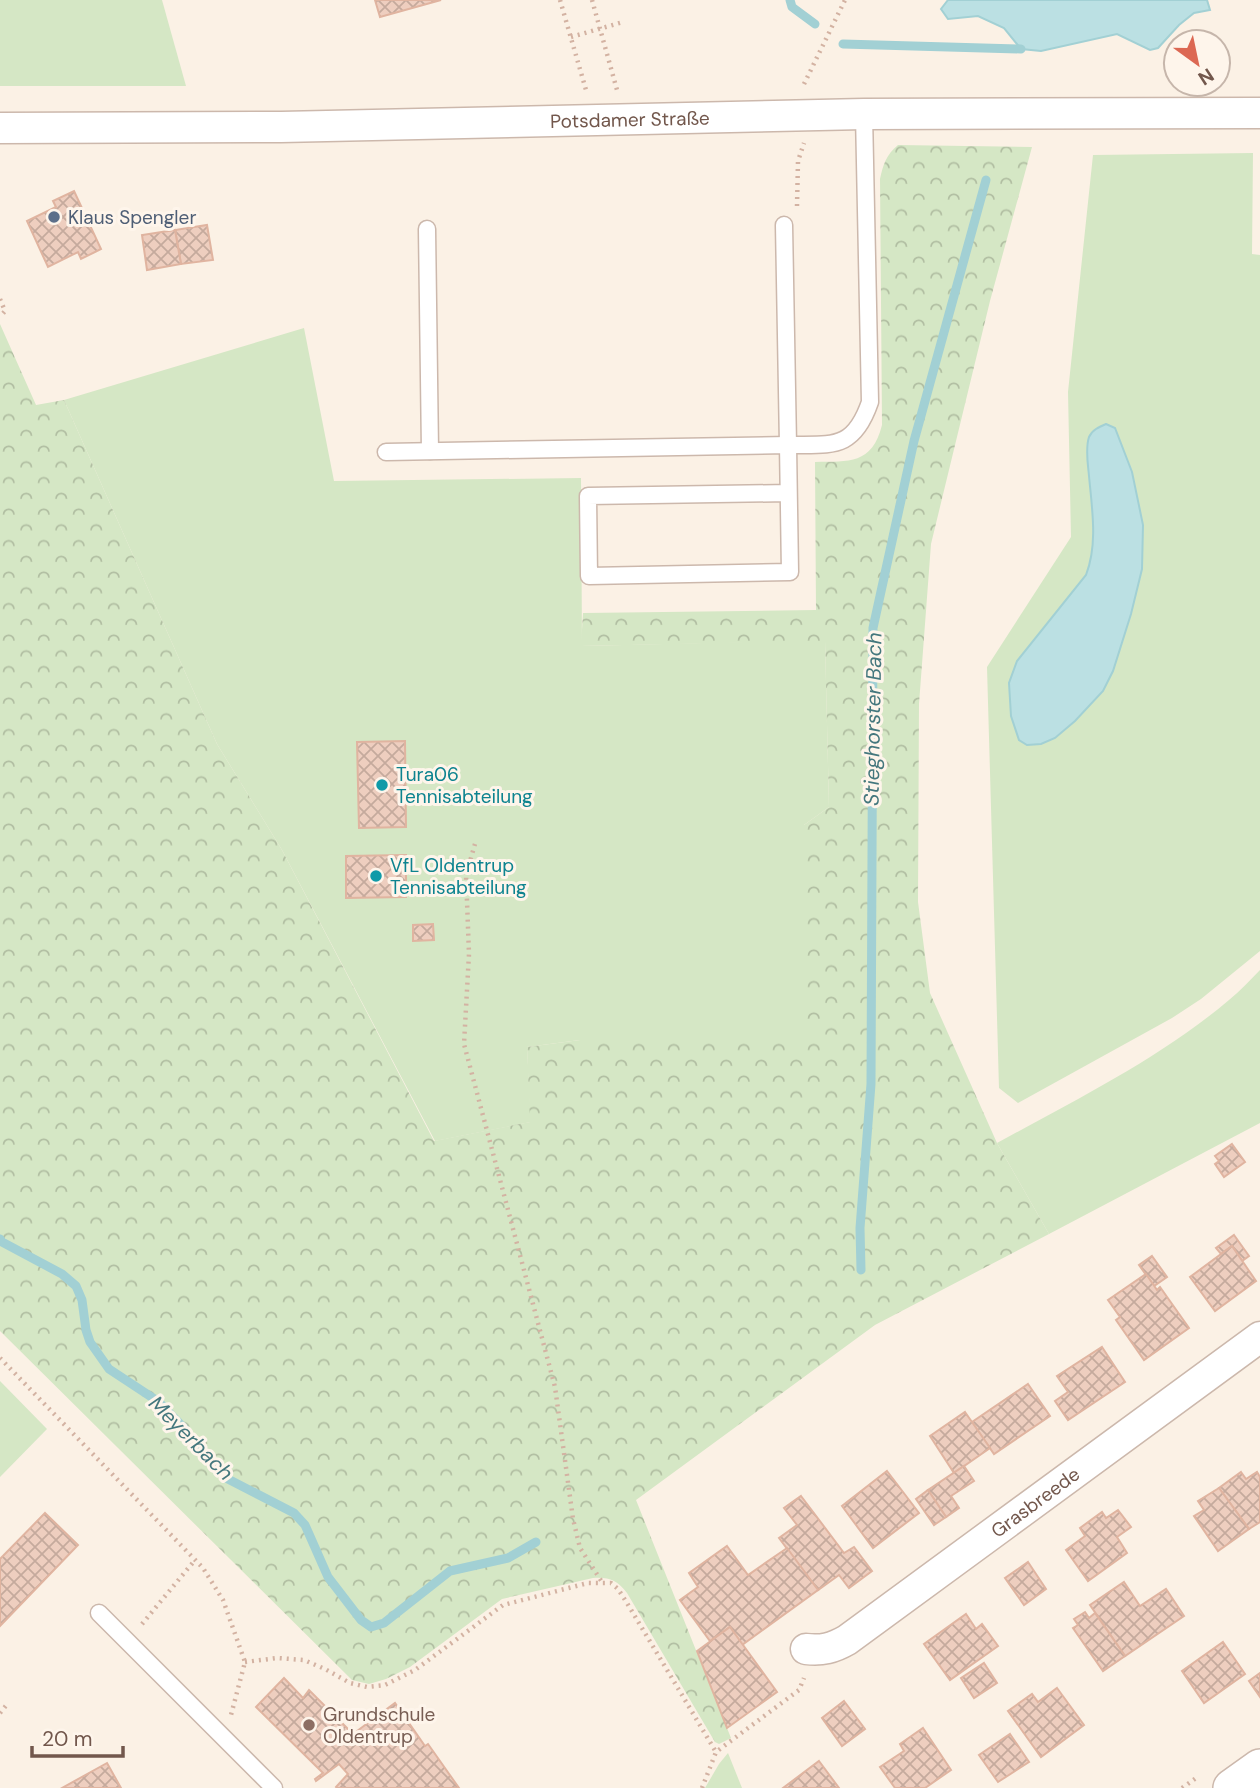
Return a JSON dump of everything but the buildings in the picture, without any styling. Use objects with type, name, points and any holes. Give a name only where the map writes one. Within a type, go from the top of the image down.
[{"type":"street","name":"Potsdamer Straße","points":[[0,128],[281,127],[804,101],[864,114],[1260,113]]},
{"type":"street","name":"Grasbreede","points":[[806,1649],[819,1651],[848,1640],[1260,1337]]},
{"type":"street","points":[[1232,1788],[1260,1768]]},
{"type":"lane","points":[[386,452],[832,444],[852,435],[863,421],[870,402],[864,114]]},
{"type":"lane","points":[[784,225],[790,572],[589,576],[588,496],[788,493]]},
{"type":"lane","points":[[427,229],[430,451]]},
{"type":"lane","points":[[99,1613],[274,1788]]},
{"type":"path","points":[[560,0],[587,91]]},
{"type":"path","points":[[592,0],[618,91]]},
{"type":"path","points":[[784,225],[797,206],[797,161],[805,141],[804,101],[845,0]]},
{"type":"path","points":[[571,37],[624,22]]},
{"type":"path","points":[[0,299],[5,312],[0,317]]},
{"type":"path","points":[[475,844],[466,875],[469,954],[464,1044],[555,1387],[573,1519],[580,1548],[602,1582]]},
{"type":"path","points":[[0,1359],[203,1568],[223,1600],[245,1662],[225,1738]]},
{"type":"path","points":[[128,1642],[195,1560]]},
{"type":"path","points":[[245,1662],[277,1658],[304,1660],[350,1683],[367,1688],[385,1685],[415,1670],[503,1605],[588,1583],[611,1583],[627,1602],[716,1752]]},
{"type":"path","points":[[702,1788],[716,1752],[799,1690],[804,1680],[806,1649]]},
{"type":"path","points":[[0,1713],[8,1703]]},
{"type":"green space","points":[[0,0],[162,0],[186,86],[0,86]]},
{"type":"green space","points":[[898,145],[1032,147],[990,301],[931,544],[919,704],[918,902],[930,993],[997,1143],[1049,1234],[875,1325],[636,1500],[731,1738],[719,1744],[715,1742],[627,1593],[616,1582],[604,1578],[593,1578],[502,1599],[410,1667],[369,1684],[352,1680],[0,1331],[0,324],[36,405],[64,400],[217,744],[282,850],[434,1141],[530,1122],[527,1047],[580,1040],[804,1040],[804,825],[829,807],[825,641],[581,646],[583,613],[816,610],[815,462],[858,458],[872,448],[882,425],[880,179],[886,160]]},
{"type":"green space","points":[[1253,153],[1252,254],[1260,255],[1260,951],[1201,999],[1172,1018],[1018,1103],[999,1088],[987,667],[1071,537],[1068,392],[1093,155]]},
{"type":"green space","points":[[304,328],[334,481],[581,478],[582,646],[825,640],[829,807],[804,825],[804,1040],[580,1040],[527,1047],[531,1122],[435,1141],[282,850],[217,744],[64,400]]},
{"type":"green space","points":[[1260,970],[1260,1123],[1049,1234],[997,1143],[1146,1060],[1229,1000]]},
{"type":"green space","points":[[0,1381],[47,1429],[0,1477]]},
{"type":"green space","points":[[728,1753],[742,1788],[705,1788],[719,1764]]},
{"type":"water","points":[[948,0],[1207,0],[1210,10],[1194,13],[1176,28],[1162,28],[1162,44],[1150,50],[1117,34],[1041,51],[1021,49],[1004,28],[978,16],[948,19],[941,9]]},
{"type":"water","points":[[1106,424],[1115,428],[1132,472],[1143,525],[1142,569],[1131,614],[1113,671],[1103,691],[1055,738],[1041,744],[1027,745],[1019,740],[1011,716],[1009,683],[1017,661],[1086,575],[1093,539],[1088,442],[1092,432]]},
{"type":"waterway","name":"Stieghorster Bach","points":[[790,0],[792,7],[815,24]]},
{"type":"waterway","name":"Stieghorster Bach","points":[[843,44],[1021,49]]},
{"type":"waterway","name":"Stieghorster Bach","points":[[861,1270],[860,1228],[871,1084],[873,628],[914,441],[986,180]]},
{"type":"waterway","name":"Meyerbach","points":[[0,1239],[62,1274],[76,1286],[82,1300],[90,1342],[109,1369],[159,1402],[185,1429],[204,1457],[226,1478],[294,1513],[305,1525],[328,1577],[361,1620],[371,1627],[384,1623],[450,1571],[508,1558],[536,1542]]},
{"type":"place","name":"Klaus Spengler","points":[[54,217]]},
{"type":"place","name":"Tura06 Tennisabteilung","points":[[382,785]]},
{"type":"place","name":"VfL Oldentrup Tennisabteilung","points":[[376,876]]},
{"type":"place","name":"Grundschule Oldentrup","points":[[309,1725]]}]
